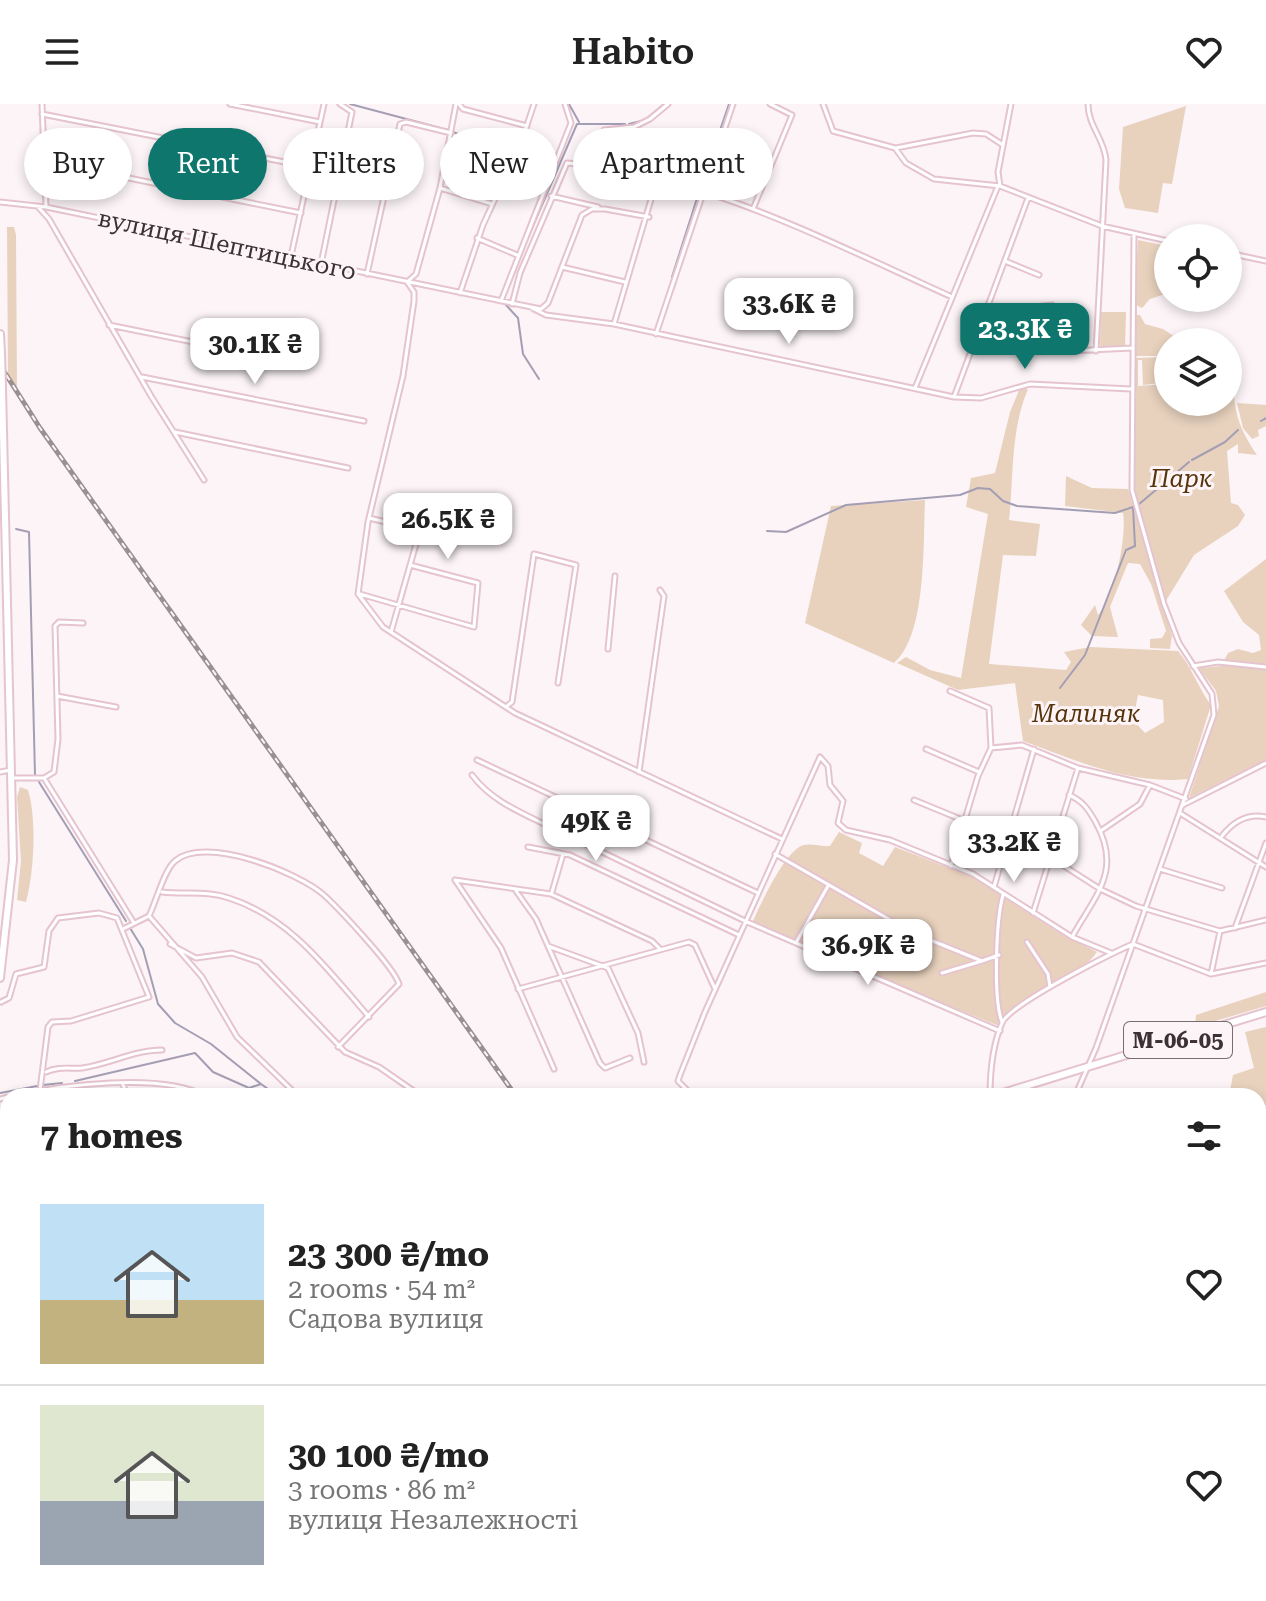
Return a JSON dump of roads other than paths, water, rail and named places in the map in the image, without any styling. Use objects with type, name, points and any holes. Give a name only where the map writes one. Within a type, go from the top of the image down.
[{"type":"highway","points":[[0,334],[12,774],[12,890],[0,978]]},
{"type":"highway","name":"М-06-05","points":[[1019,1088],[1266,1012]]},
{"type":"street","points":[[42,104],[43,128]]},
{"type":"street","points":[[230,104],[320,122]]},
{"type":"street","points":[[319,128],[324,104]]},
{"type":"street","points":[[321,264],[352,112],[340,104]]},
{"type":"street","points":[[458,104],[463,109],[527,126],[534,104]]},
{"type":"street","points":[[452,128],[458,104]]},
{"type":"street","points":[[500,302],[571,123],[565,104]]},
{"type":"street","points":[[624,128],[647,122],[668,104]]},
{"type":"street","points":[[725,128],[733,104]]},
{"type":"street","points":[[752,211],[792,115],[770,104]]},
{"type":"street","points":[[823,104],[833,131],[895,148],[978,133],[1003,145]]},
{"type":"street","points":[[915,388],[999,186],[998,175],[1011,104]]},
{"type":"street","points":[[1088,104],[1089,121],[1104,144],[1096,351]]},
{"type":"street","points":[[42,114],[283,162]]},
{"type":"street","points":[[367,274],[400,124],[406,122],[440,130]]},
{"type":"street","points":[[895,148],[906,163],[934,179],[999,186],[1102,226],[1154,239]]},
{"type":"street","points":[[557,182],[565,163],[573,164]]},
{"type":"street","points":[[132,179],[301,213]]},
{"type":"street","points":[[440,188],[416,274],[407,282],[414,292],[414,301],[403,376],[368,520],[358,594],[383,627],[503,706],[782,839]]},
{"type":"street","points":[[557,197],[649,217]]},
{"type":"street","points":[[954,397],[1028,198]]},
{"type":"street","points":[[46,200],[46,207]]},
{"type":"street","points":[[291,258],[304,200]]},
{"type":"street","points":[[479,200],[492,204]]},
{"type":"street","points":[[460,293],[477,238],[494,200]]},
{"type":"street","points":[[512,304],[550,200]]},
{"type":"street","points":[[614,324],[625,282],[654,200]]},
{"type":"street","points":[[656,334],[700,200]]},
{"type":"street","points":[[724,200],[952,297]]},
{"type":"street","name":"вулиця Шептицького","points":[[0,202],[46,207],[532,308],[546,315],[614,324],[954,397],[981,398],[1030,384],[1132,389]]},
{"type":"street","points":[[39,208],[49,219],[109,325],[204,480]]},
{"type":"street","points":[[532,308],[547,305],[582,215],[592,209],[605,209]]},
{"type":"street","points":[[1079,1088],[1186,799],[1215,707],[1212,694],[1193,666],[1164,604],[1132,490],[1134,235]]},
{"type":"street","points":[[477,238],[517,255]]},
{"type":"street","points":[[1242,256],[1266,261]]},
{"type":"street","points":[[1005,261],[1039,275]]},
{"type":"street","points":[[561,267],[625,282]]},
{"type":"street","points":[[988,304],[1007,310],[1052,305]]},
{"type":"street","points":[[109,325],[302,364]]},
{"type":"street","points":[[1069,351],[1132,348]]},
{"type":"street","points":[[142,377],[364,421]]},
{"type":"street","points":[[175,432],[348,468]]},
{"type":"street","points":[[368,520],[490,539]]},
{"type":"street","points":[[391,632],[420,530]]},
{"type":"street","points":[[503,706],[512,702],[532,559],[537,554],[576,565],[558,683]]},
{"type":"street","points":[[0,555],[6,564]]},
{"type":"street","points":[[358,594],[474,627],[478,583],[410,565]]},
{"type":"street","points":[[608,649],[615,576]]},
{"type":"street","points":[[639,772],[664,596],[660,590]]},
{"type":"street","points":[[0,772],[27,780],[52,775],[56,762],[55,626],[59,622],[83,623]]},
{"type":"street","points":[[1193,666],[1218,662],[1266,667]]},
{"type":"street","points":[[950,691],[989,708],[991,748],[979,772],[951,866]]},
{"type":"street","points":[[57,696],[116,707]]},
{"type":"street","points":[[991,748],[1022,745],[1078,768],[1150,785],[1186,799]]},
{"type":"street","points":[[926,749],[979,772]]},
{"type":"street","points":[[994,887],[1034,749]]},
{"type":"street","points":[[685,1088],[678,1081],[715,989],[820,757],[828,766],[830,785],[843,801],[838,823],[846,830],[890,840],[951,866],[994,887],[1072,937],[1111,953]]},
{"type":"street","points":[[477,760],[758,893]]},
{"type":"street","points":[[1183,805],[1266,763]]},
{"type":"street","points":[[1033,913],[1078,768]]},
{"type":"street","points":[[472,775],[481,786],[508,806],[745,921],[1000,1031]]},
{"type":"street","points":[[44,778],[134,923]]},
{"type":"street","points":[[1101,831],[1140,804],[1150,785]]},
{"type":"street","points":[[1069,795],[1087,807],[1109,850],[1110,864],[1100,889],[1072,937]]},
{"type":"street","points":[[914,800],[1009,839]]},
{"type":"street","points":[[1180,813],[1266,867]]},
{"type":"street","points":[[1221,837],[1233,823],[1256,815],[1266,817]]},
{"type":"street","points":[[1011,832],[1100,889],[1146,909],[1220,931],[1266,920]]},
{"type":"street","points":[[1235,928],[1266,843]]},
{"type":"street","points":[[528,847],[563,854],[739,935]]},
{"type":"street","points":[[123,929],[149,916],[162,892],[167,872],[175,861],[186,854],[209,852],[261,863],[322,893],[398,979],[399,986],[338,1047]]},
{"type":"street","points":[[551,894],[563,854]]},
{"type":"street","points":[[775,854],[913,933],[982,961]]},
{"type":"street","points":[[1160,869],[1222,888]]},
{"type":"street","points":[[554,1069],[498,944],[455,880],[551,894],[652,941],[660,950]]},
{"type":"street","points":[[797,941],[828,886]]},
{"type":"street","points":[[516,891],[536,919],[600,1063],[605,1068],[630,1058]]},
{"type":"street","points":[[162,892],[228,897],[253,908],[301,938],[369,1017]]},
{"type":"street","points":[[991,1088],[990,1078],[1002,1022],[997,1009],[998,927],[1004,893]]},
{"type":"street","points":[[1,1002],[9,998],[16,974],[38,971],[45,965],[49,931],[58,918],[111,914],[123,929],[124,941],[141,971],[149,997],[71,1021],[52,1022],[47,1035],[40,1088]]},
{"type":"street","points":[[149,916],[170,944],[202,977],[237,1037],[290,1088]]},
{"type":"street","points":[[1211,974],[1220,931]]},
{"type":"street","points":[[518,989],[689,942],[695,945],[715,989]]},
{"type":"street","points":[[1027,942],[1048,974],[1050,988]]},
{"type":"street","points":[[170,944],[196,958],[232,953],[259,962],[338,1047],[379,1067],[409,1088]]},
{"type":"street","points":[[1002,1022],[1018,1007],[1111,953],[1133,944],[1211,974],[1266,963]]},
{"type":"street","points":[[548,946],[608,968],[632,1020],[644,1062]]},
{"type":"street","points":[[942,973],[999,955]]},
{"type":"street","points":[[44,1073],[64,1066],[85,1067],[146,1050],[162,1050]]},
{"type":"street","points":[[73,1088],[141,1081],[186,1088]]},
{"type":"waterway","points":[[350,104],[440,128]]},
{"type":"waterway","points":[[569,104],[579,122]]},
{"type":"waterway","points":[[629,124],[645,120],[664,104]]},
{"type":"waterway","points":[[721,128],[729,104]]},
{"type":"waterway","points":[[520,256],[577,124],[625,124]]},
{"type":"waterway","points":[[672,277],[696,200]]},
{"type":"waterway","points":[[505,304],[518,318],[523,354],[539,379]]},
{"type":"waterway","points":[[1261,421],[1266,418]]},
{"type":"waterway","points":[[1192,460],[1225,442],[1238,430]]},
{"type":"waterway","points":[[1138,505],[1189,462]]},
{"type":"waterway","points":[[767,531],[786,532],[846,505],[960,495],[978,488],[990,489],[1003,501],[1017,506],[1115,513],[1133,507],[1135,546],[1126,550],[1085,655],[1060,688]]},
{"type":"waterway","points":[[16,529],[29,532],[35,775]]},
{"type":"waterway","points":[[39,782],[126,921]]},
{"type":"waterway","points":[[130,928],[143,949],[158,1004],[175,1023],[211,1044],[261,1084]]},
{"type":"waterway","points":[[75,1081],[195,1053],[213,1072],[249,1088]]},
{"type":"waterway","points":[[43,1085],[62,1083]]},
{"type":"waterway","points":[[249,1088],[261,1084],[267,1088]]},
{"type":"waterway","points":[[26,1088],[37,1086]]},
{"type":"railway","points":[[0,365],[40,428],[510,1088]]},
{"type":"park label","name":"Парк","points":[[1181,479]]},
{"type":"park label","name":"Малиняк","points":[[1086,714]]}]
